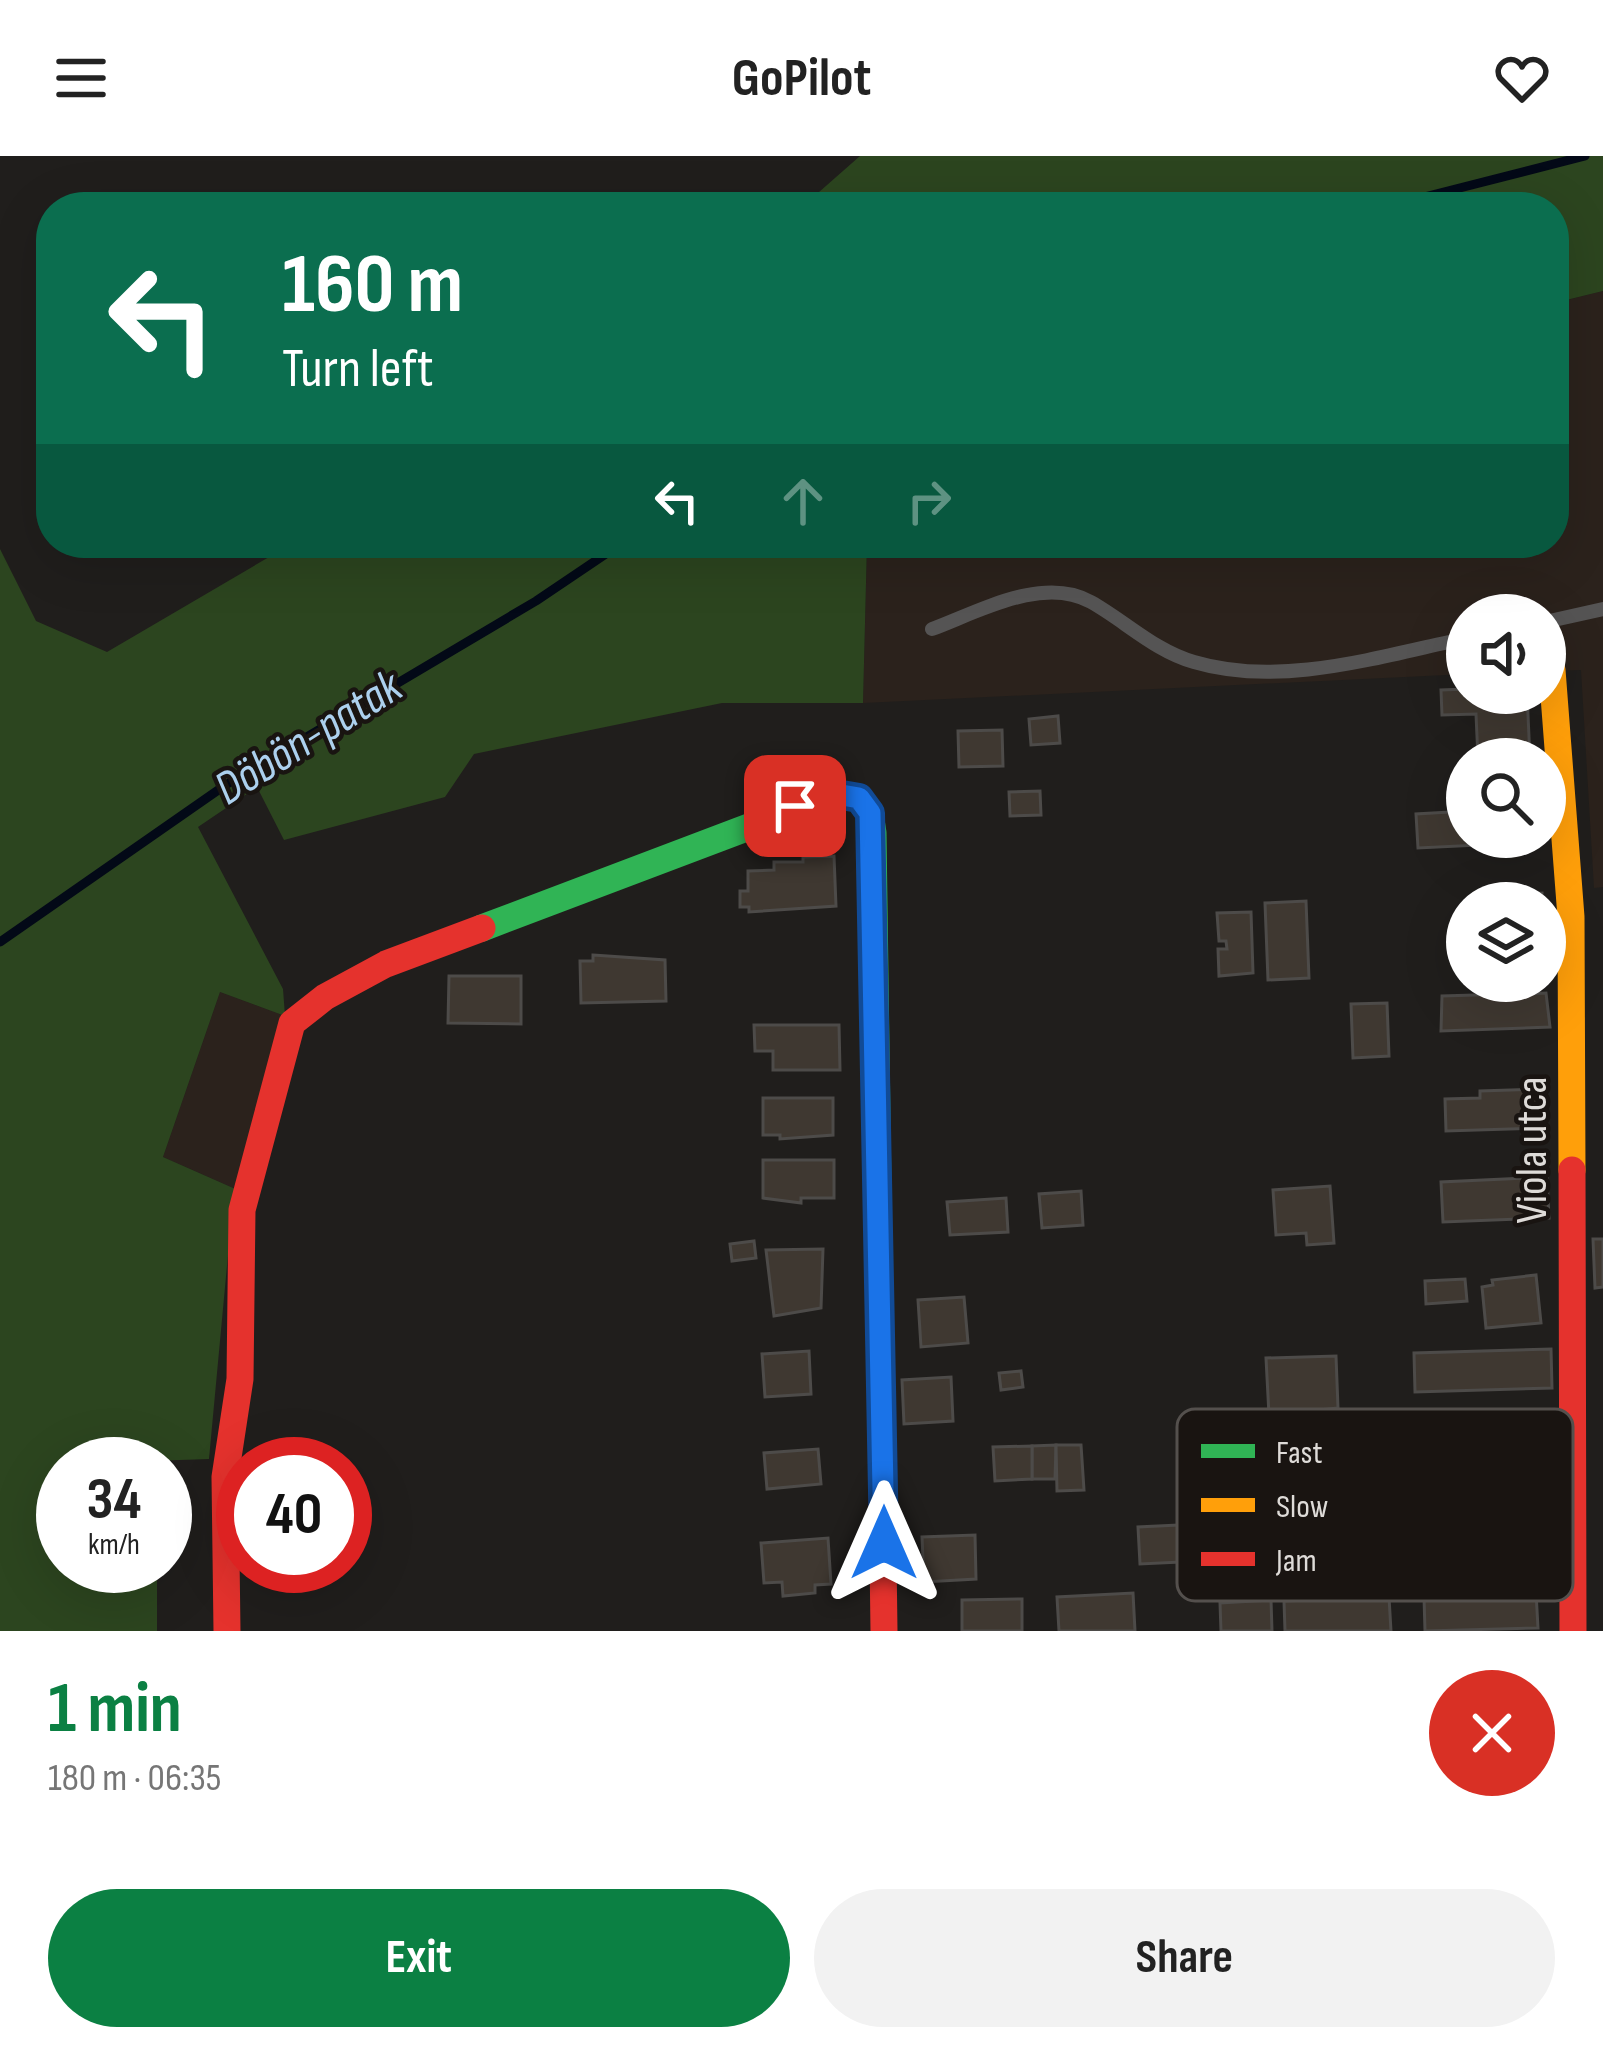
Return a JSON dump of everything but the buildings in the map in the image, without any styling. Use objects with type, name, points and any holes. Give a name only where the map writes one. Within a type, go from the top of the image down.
[{"type":"street","name":"Viola utca","points":[[1554,714],[1571,916],[1572,1409]]},
{"type":"street","points":[[226,1631],[225,1477],[240,1379],[242,1210],[292,1023],[325,997],[386,964],[778,812],[836,794],[859,798],[870,813],[883,1279],[884,1631]]},
{"type":"street","name":"Viola utca","points":[[1573,1601],[1573,1631]]},
{"type":"lane","points":[[932,629],[1032,592],[1086,598],[1136,633],[1193,662],[1268,673],[1446,642]]},
{"type":"lane","points":[[1566,617],[1603,609]]},
{"type":"shaded area","points":[[1603,291],[1603,887],[1594,888],[1581,670],[1566,670],[1566,594],[1446,594],[1446,675],[863,703],[867,558],[1569,558],[1569,299]]},
{"type":"shaded area","points":[[220,992],[285,1016],[240,1191],[163,1157]]},
{"type":"green space","points":[[860,156],[1603,156],[1603,291],[1569,299],[1569,192],[819,192]]},
{"type":"green space","points":[[0,549],[36,621],[107,652],[267,558],[867,558],[863,703],[722,703],[474,754],[445,797],[284,840],[257,787],[198,827],[283,989],[285,1016],[220,992],[163,1157],[240,1191],[232,1212],[209,1459],[192,1460],[192,1437],[36,1437],[36,1593],[157,1593],[157,1631],[0,1631]]},
{"type":"waterway","name":"Döbön-patak","points":[[1444,192],[1585,156]]},
{"type":"waterway","name":"Döbön-patak","points":[[0,942],[224,786],[536,601],[600,558]]},
{"type":"traffic: fast","points":[[482,928],[836,794],[859,798],[870,813],[873,833],[879,1260]]},
{"type":"traffic: slow","points":[[1555,714],[1571,917],[1572,1170]]},
{"type":"traffic: jam","points":[[227,1631],[225,1477],[240,1379],[242,1210],[292,1023],[325,997],[386,964],[482,928]]},
{"type":"traffic: jam","points":[[1572,1170],[1573,1409]]},
{"type":"traffic: jam","points":[[879,1260],[884,1631]]},
{"type":"traffic: jam","points":[[1573,1601],[1573,1631]]},
{"type":"route","points":[[795,806],[836,794],[859,798],[870,813],[873,833],[884,1543]]}]
